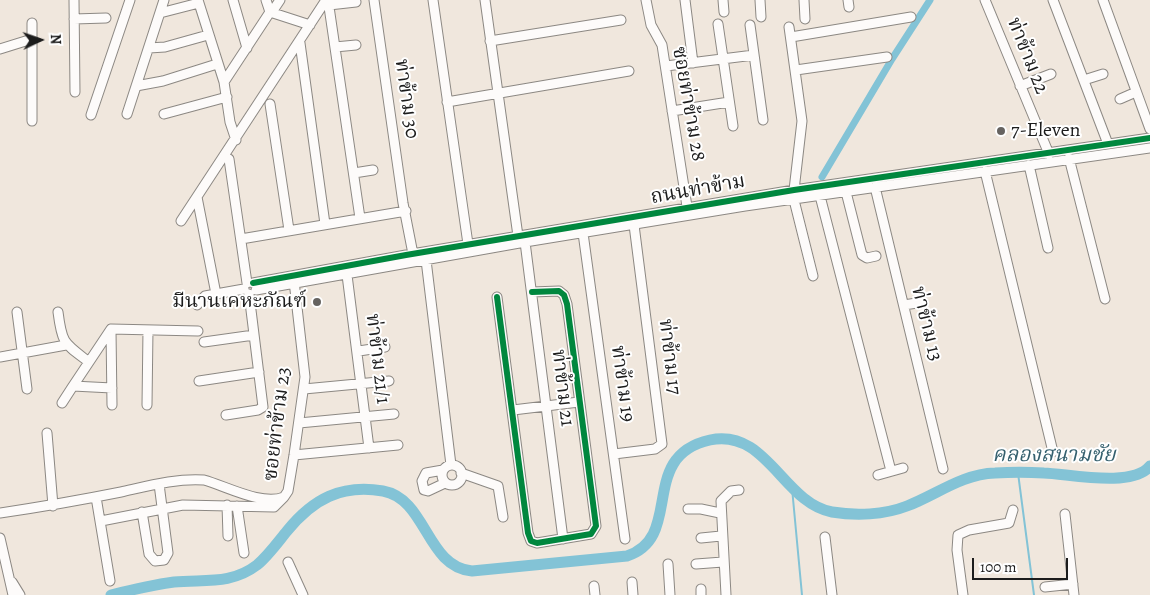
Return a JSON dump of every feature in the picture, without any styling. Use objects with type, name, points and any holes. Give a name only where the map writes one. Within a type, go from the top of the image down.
[{"type":"street","points":[[74,0],[75,92]]},
{"type":"street","points":[[91,115],[130,0]]},
{"type":"street","points":[[127,114],[164,0]]},
{"type":"street","points":[[233,0],[247,48]]},
{"type":"street","points":[[266,0],[271,12],[310,25]]},
{"type":"street","points":[[224,82],[280,0]]},
{"type":"street","name":"ท่าข้าม 30","points":[[374,0],[410,254]]},
{"type":"street","points":[[433,0],[468,244]]},
{"type":"street","name":"ท่าข้าม 21","points":[[485,0],[521,239],[532,292],[563,539]]},
{"type":"street","name":"ซอยท่าข้าม 28","points":[[646,0],[651,25],[662,44],[688,212]]},
{"type":"street","points":[[685,0],[693,63]]},
{"type":"street","points":[[723,0],[724,12]]},
{"type":"street","points":[[760,0],[761,17]]},
{"type":"street","points":[[804,0],[805,19]]},
{"type":"street","name":"ท่าข้าม 22","points":[[985,0],[1048,154]]},
{"type":"street","points":[[1053,0],[1108,144]]},
{"type":"street","points":[[1103,0],[1150,129]]},
{"type":"street","points":[[160,13],[198,2],[224,82],[230,122],[236,140]]},
{"type":"street","points":[[328,2],[360,218]]},
{"type":"street","points":[[328,2],[356,2]]},
{"type":"street","points":[[181,221],[300,43],[310,25],[328,2]]},
{"type":"street","points":[[794,190],[802,120],[790,32],[911,17]]},
{"type":"street","points":[[74,18],[106,18]]},
{"type":"street","points":[[490,41],[621,20]]},
{"type":"street","points":[[32,23],[32,121]]},
{"type":"street","points":[[718,24],[733,126]]},
{"type":"street","points":[[750,25],[763,120]]},
{"type":"street","points":[[149,48],[165,47],[208,35]]},
{"type":"street","points":[[0,49],[32,38]]},
{"type":"street","points":[[300,43],[325,224]]},
{"type":"street","points":[[335,47],[356,45]]},
{"type":"street","points":[[666,66],[754,55]]},
{"type":"street","points":[[796,70],[887,57]]},
{"type":"street","points":[[136,86],[163,81],[218,64]]},
{"type":"street","points":[[447,102],[629,71]]},
{"type":"street","points":[[1020,86],[1051,74]]},
{"type":"street","points":[[1084,80],[1103,74]]},
{"type":"street","points":[[1120,99],[1136,92]]},
{"type":"street","points":[[164,114],[227,97]]},
{"type":"street","points":[[672,111],[729,102]]},
{"type":"street","points":[[270,104],[290,230]]},
{"type":"street","name":"ถนนท่าข้าม","points":[[250,288],[294,285],[426,260],[521,239],[688,212],[846,192],[952,171],[1150,138]]},
{"type":"street","name":"ถนนท่าข้าม","points":[[250,288],[294,275],[468,244],[584,233],[634,225],[794,190],[952,171],[985,171],[1150,148]]},
{"type":"street","points":[[1069,158],[1104,299]]},
{"type":"street","points":[[226,415],[258,410],[263,407],[250,288],[229,160]]},
{"type":"street","points":[[1029,165],[1048,248]]},
{"type":"street","points":[[354,173],[373,170]]},
{"type":"street","points":[[985,171],[1053,452]]},
{"type":"street","name":"ท่าข้าม 13","points":[[876,187],[943,469]]},
{"type":"street","points":[[846,192],[862,255],[868,258],[876,256]]},
{"type":"street","points":[[820,196],[891,471]]},
{"type":"street","points":[[197,197],[216,294]]},
{"type":"street","points":[[794,200],[813,276]]},
{"type":"street","points":[[242,239],[404,209]]},
{"type":"street","name":"ท่าข้าม 17","points":[[614,454],[655,449],[662,444],[634,225]]},
{"type":"street","name":"ท่าข้าม 19","points":[[584,233],[625,539]]},
{"type":"street","points":[[426,260],[447,468],[442,476],[445,483]]},
{"type":"street","name":"ซอยท่าข้าม 23","points":[[0,513],[53,506],[159,484],[204,480],[253,496],[273,499],[284,497],[288,491],[304,389],[303,359],[294,275]]},
{"type":"street","name":"ท่าข้าม 21/1","points":[[347,275],[359,351],[370,448]]},
{"type":"street","points":[[197,305],[205,296],[250,288]]},
{"type":"street","points":[[498,297],[529,538],[537,543],[591,534],[596,526],[564,295],[560,291],[532,292]]},
{"type":"street","points":[[904,305],[923,302]]},
{"type":"street","points":[[17,312],[27,389]]},
{"type":"street","points":[[58,312],[61,334],[66,345],[89,362]]},
{"type":"street","points":[[112,329],[198,331]]},
{"type":"street","points":[[62,403],[112,329]]},
{"type":"street","points":[[112,329],[112,405]]},
{"type":"street","points":[[147,405],[148,330]]},
{"type":"street","points":[[204,342],[254,335]]},
{"type":"street","points":[[0,357],[66,345]]},
{"type":"street","points":[[359,351],[386,347]]},
{"type":"street","points":[[199,381],[259,372]]},
{"type":"street","points":[[304,389],[389,381]]},
{"type":"street","points":[[73,386],[112,388]]},
{"type":"street","points":[[513,410],[579,402]]},
{"type":"street","points":[[299,423],[394,414]]},
{"type":"street","points":[[47,433],[53,506]]},
{"type":"street","points":[[294,455],[398,445]]},
{"type":"street","points":[[461,473],[458,482],[452,485],[445,483],[428,491],[424,490],[422,481],[426,474],[447,468],[459,468],[461,473],[498,486],[504,517]]},
{"type":"street","points":[[878,475],[903,468]]},
{"type":"street","points":[[142,512],[149,554],[156,560],[164,560],[168,553],[159,484]]},
{"type":"street","points":[[726,595],[720,513],[721,501],[726,494],[739,490]]},
{"type":"street","points":[[96,497],[110,581]]},
{"type":"street","points":[[101,521],[188,504],[274,507],[284,497]]},
{"type":"street","points":[[227,505],[228,536]]},
{"type":"street","points":[[237,506],[244,553]]},
{"type":"street","points":[[688,509],[701,508],[720,513]]},
{"type":"street","points":[[963,595],[957,542],[958,535],[969,530],[1009,523],[1013,510]]},
{"type":"street","points":[[1066,514],[1074,595]]},
{"type":"street","points":[[701,538],[722,536]]},
{"type":"street","points":[[825,537],[832,595]]},
{"type":"street","points":[[0,538],[3,565],[15,594]]},
{"type":"street","points":[[288,562],[303,595]]},
{"type":"street","points":[[696,564],[723,562]]},
{"type":"street","points":[[668,564],[670,595]]},
{"type":"street","points":[[632,582],[633,595]]},
{"type":"street","points":[[1045,587],[1073,584]]},
{"type":"waterway","points":[[822,177],[892,59],[930,0]]},
{"type":"waterway","name":"คลองสนามชัย","points":[[111,595],[166,583],[217,580],[237,576],[257,565],[307,510],[329,496],[354,490],[383,491],[398,497],[409,506],[445,558],[457,567],[472,571],[627,556],[644,546],[654,532],[660,515],[667,479],[674,462],[688,449],[710,440],[730,439],[746,445],[761,455],[800,495],[815,506],[832,512],[851,514],[870,514],[898,509],[960,481],[983,474],[1032,472],[1115,478],[1130,477],[1141,473],[1150,466]]},
{"type":"waterway","points":[[1018,473],[1034,595]]},
{"type":"waterway","points":[[792,488],[802,595]]},
{"type":"cycle path","points":[[253,283],[406,255],[794,190],[1150,138]]},
{"type":"cycle path","points":[[497,297],[528,533],[531,541],[537,543],[591,534],[596,526],[567,304],[564,295],[559,291],[532,292]]},
{"type":"place","name":"7-Eleven","points":[[1001,131]]},
{"type":"place","name":"มีนานเคหะภัณฑ์","points":[[317,302]]}]
